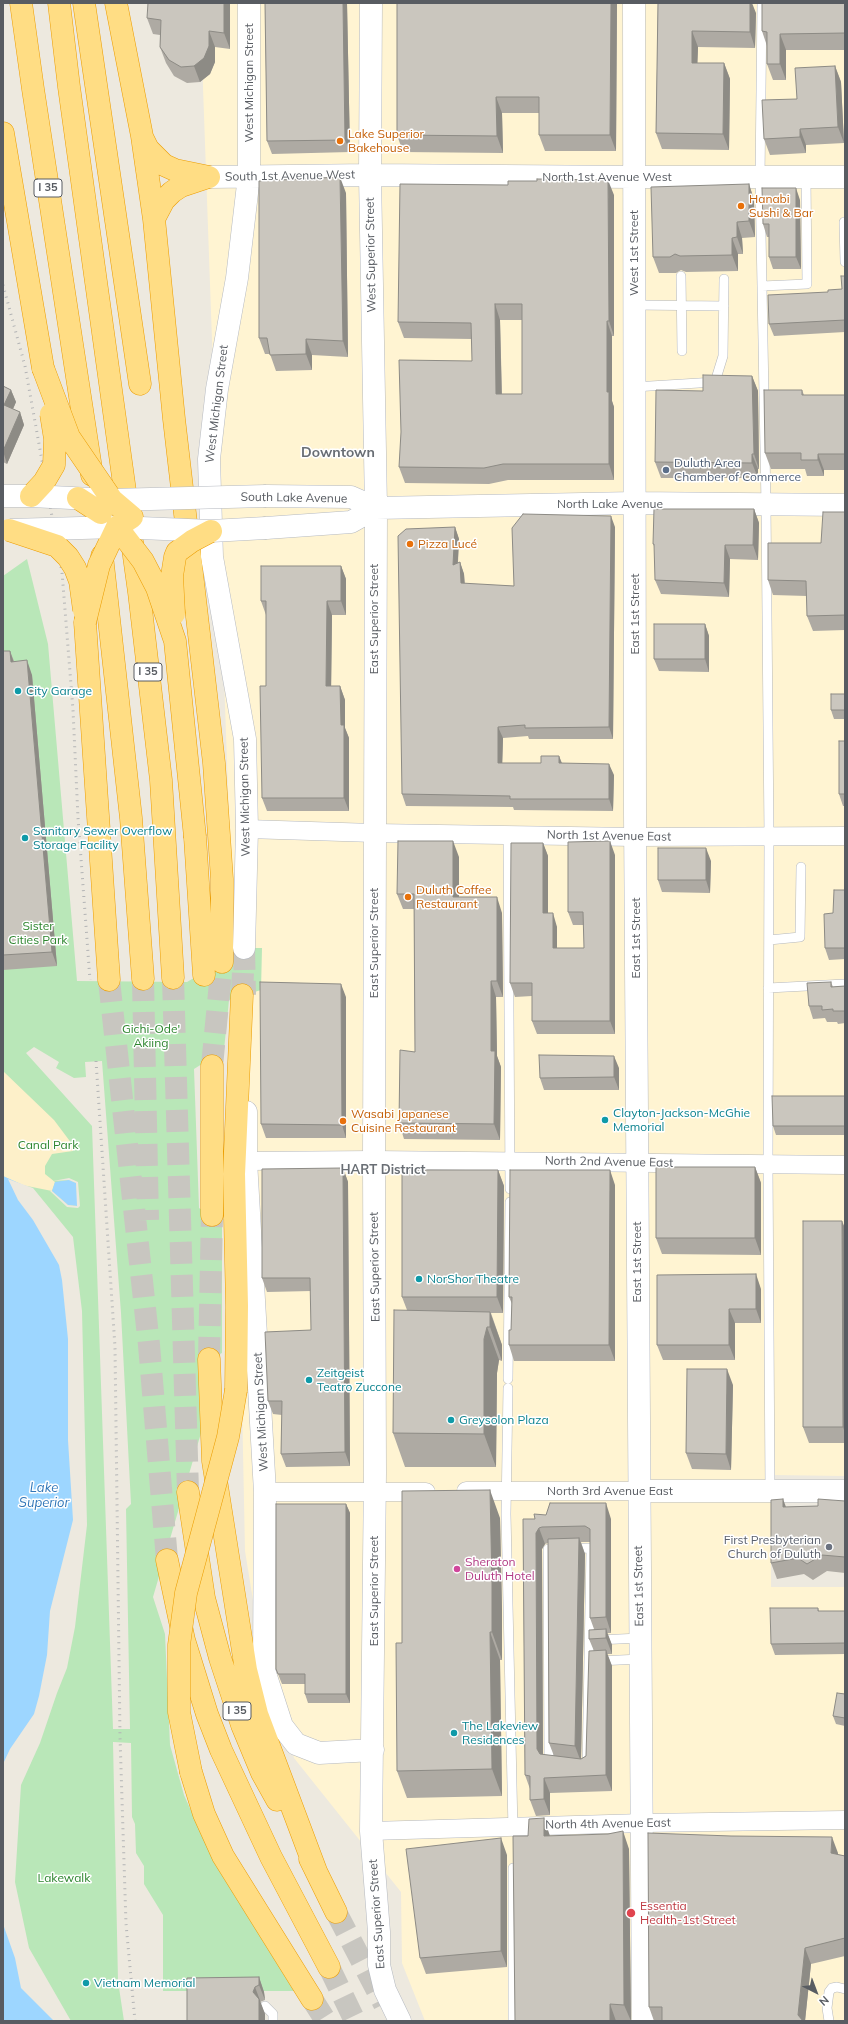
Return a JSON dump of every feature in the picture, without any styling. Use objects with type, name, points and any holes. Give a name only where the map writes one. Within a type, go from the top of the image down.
[{"type":"highway","name":"I 35","points":[[22,3],[33,89],[94,489],[131,818],[143,979]]},
{"type":"highway","name":"I 35","points":[[59,3],[71,103],[138,584],[160,772],[173,978]]},
{"type":"highway","points":[[84,3],[140,384]]},
{"type":"highway","points":[[116,3],[142,136],[154,219],[174,419],[214,763],[222,879],[222,962]]},
{"type":"highway","points":[[3,133],[55,439],[54,465],[44,482],[30,496]]},
{"type":"highway","points":[[142,136],[148,149],[164,164],[174,170],[209,177]]},
{"type":"highway","points":[[154,219],[164,200],[172,192],[182,186],[209,177]]},
{"type":"highway","points":[[43,368],[69,437],[112,500],[125,522],[142,561],[157,588],[175,641]]},
{"type":"highway","points":[[78,498],[101,513],[125,522]]},
{"type":"highway","points":[[85,622],[99,565],[125,522],[164,499]]},
{"type":"highway","points":[[6,530],[57,546],[68,557],[75,568],[80,581],[85,622],[109,980]]},
{"type":"highway","points":[[204,975],[195,837],[175,641],[172,576],[177,552],[192,541],[211,532]]},
{"type":"highway","points":[[243,995],[234,1174],[237,1306],[236,1390],[228,1437],[186,1593],[179,1645],[179,1712],[191,1772],[207,1822],[223,1856],[312,1999]]},
{"type":"highway","points":[[212,1066],[212,1216]]},
{"type":"highway","points":[[209,1359],[213,1461],[246,1670],[257,1714],[316,1871]]},
{"type":"highway","name":"I 35","points":[[188,1492],[204,1598],[229,1689],[262,1773],[316,1871],[336,1912]]},
{"type":"highway","name":"I 35","points":[[167,1560],[184,1640],[207,1714],[221,1750],[271,1857],[329,1967]]},
{"type":"street","name":"West Michigan Street","points":[[244,948],[247,829],[245,739],[212,557],[209,459],[217,389],[237,278],[249,176],[249,3]]},
{"type":"street","name":"West Superior Street","points":[[371,3],[370,175],[376,508]]},
{"type":"street","name":"West 1st Street","points":[[634,3],[634,503]]},
{"type":"street","name":"South 1st Avenue West","points":[[209,177],[370,175]]},
{"type":"street","name":"North 1st Avenue West","points":[[370,175],[760,178],[845,177]]},
{"type":"street","name":"South Lake Avenue","points":[[3,496],[112,500],[266,496],[351,497],[376,508]]},
{"type":"street","name":"North Lake Avenue","points":[[376,508],[634,503],[766,506],[845,505]]},
{"type":"street","name":"East 1st Street","points":[[634,503],[638,1491],[643,1823],[643,2021]]},
{"type":"street","name":"South Lake Avenue","points":[[6,530],[125,522],[158,529],[211,532],[351,522],[376,508]]},
{"type":"street","name":"East Superior Street","points":[[376,508],[374,833],[375,1492],[371,1831],[379,1932],[379,1965],[385,1990],[400,2021]]},
{"type":"street","name":"North 1st Avenue East","points":[[247,829],[374,833],[636,837],[845,836]]},
{"type":"street","name":"West Michigan Street","points":[[243,995],[246,1161],[265,1492],[264,1670],[282,1726],[296,1744],[319,1753],[373,1750]]},
{"type":"street","name":"North 2nd Avenue East","points":[[246,1161],[374,1160],[845,1165]]},
{"type":"street","name":"North 3rd Avenue East","points":[[265,1492],[845,1491]]},
{"type":"street","name":"North 4th Avenue East","points":[[371,1831],[513,1834],[643,1823],[845,1820]]},
{"type":"lane","points":[[762,3],[760,178],[766,506],[769,837],[768,1164],[770,1491]]},
{"type":"lane","points":[[762,286],[807,284],[806,177]]},
{"type":"lane","points":[[844,222],[845,262]]},
{"type":"lane","points":[[681,276],[682,351]]},
{"type":"lane","points":[[634,387],[715,382],[723,356],[724,279]]},
{"type":"lane","points":[[634,304],[724,306]]},
{"type":"lane","points":[[508,835],[510,1161],[508,1379]]},
{"type":"lane","points":[[768,940],[800,937],[801,867]]},
{"type":"lane","points":[[768,988],[845,984]]},
{"type":"lane","points":[[508,1388],[507,1491],[513,1834]]},
{"type":"lane","points":[[591,1548],[588,1640],[587,1769],[550,1765],[548,1549],[591,1548]]},
{"type":"lane","points":[[588,1640],[640,1649]]},
{"type":"lane","points":[[588,1661],[640,1649]]},
{"type":"lane","points":[[513,1862],[513,2021]]},
{"type":"lane","points":[[829,2021],[827,2008],[829,1992],[832,1988],[837,1987],[845,1989]]},
{"type":"lane","points":[[265,2006],[273,2014],[273,2021]]},
{"type":"shaded area","points":[[200,3],[845,3],[845,1476],[771,1475],[771,1587],[845,1587],[845,2021],[425,2021],[402,1963],[401,1892],[294,1758],[264,1668],[245,1551],[232,902]]},
{"type":"green space","points":[[27,559],[48,644],[77,981],[187,982],[231,956],[231,948],[262,948],[261,990],[229,1000],[224,1050],[194,1069],[199,1208],[222,1222],[222,1353],[200,1364],[201,1433],[153,1597],[165,1634],[170,1745],[184,1795],[215,1864],[294,1991],[163,1991],[163,1915],[144,1884],[144,1866],[136,1853],[135,1824],[132,1817],[131,1743],[113,1742],[118,1981],[124,2021],[69,2021],[27,1949],[13,1882],[32,1189],[3,1176],[3,576]],"holes":[[[34,1047],[59,1062],[56,1068],[74,1078],[86,1077],[85,1062],[102,1061],[121,1313],[131,1504],[126,1509],[130,1729],[113,1729],[92,1126],[26,1053]]]},
{"type":"sand","points":[[3,1071],[54,1120],[72,1144],[73,1151],[52,1154],[45,1166],[45,1174],[55,1182],[52,1191],[22,1185],[3,1176]]},
{"type":"water","name":"Lake Superior","points":[[3,1176],[32,1189],[71,1238],[85,1525],[19,1785],[13,1882],[27,1949],[69,2021],[3,2021]]},
{"type":"water","points":[[69,1180],[76,1183],[78,1206],[68,1205],[52,1191],[55,1182]]},
{"type":"pier","points":[[69,1178],[78,1182],[80,1206],[78,1208],[67,1207],[50,1191],[52,1191],[68,1205],[77,1206],[76,1183],[69,1180],[53,1181]]},
{"type":"pier","points":[[8,1179],[33,1188],[73,1237],[82,1311],[87,1525],[75,1627],[67,1668],[40,1743],[21,1785],[15,1882],[29,1948],[71,2021],[54,2021],[21,1988],[15,1958],[3,1924],[3,1764],[10,1749],[34,1714],[47,1655],[50,1611],[73,1520],[68,1440],[68,1339],[62,1280],[59,1265],[33,1220],[18,1200]]},
{"type":"building","points":[[148,3],[224,3],[224,33],[209,31],[209,46],[204,58],[194,66],[181,67],[169,60],[160,47],[161,20],[147,18]]},
{"type":"building","points":[[265,3],[343,3],[345,140],[267,141]]},
{"type":"building","points":[[397,3],[611,3],[610,135],[539,135],[539,97],[496,97],[497,136],[397,135]]},
{"type":"building","points":[[658,3],[750,3],[750,32],[692,31],[692,63],[724,63],[723,134],[656,133]]},
{"type":"building","points":[[762,3],[845,3],[845,33],[780,34],[780,64],[767,64],[767,32],[762,31]]},
{"type":"building","points":[[835,66],[838,127],[800,129],[800,137],[764,139],[762,100],[797,99],[795,68]]},
{"type":"building","points":[[340,177],[343,341],[306,339],[306,354],[270,355],[267,338],[259,338],[259,181]]},
{"type":"building","points":[[537,179],[608,180],[609,321],[607,321],[607,392],[609,392],[609,464],[503,464],[484,468],[399,467],[401,432],[399,360],[472,361],[471,323],[398,322],[400,184],[508,185],[508,181],[537,181]],"holes":[[[495,304],[522,304],[522,394],[496,394]]]},
{"type":"building","points":[[749,184],[749,221],[737,222],[737,237],[732,238],[732,255],[680,256],[675,254],[670,257],[653,257],[651,187]]},
{"type":"building","points":[[762,188],[796,188],[796,257],[769,257],[769,224],[763,224]]},
{"type":"building","points":[[841,276],[845,276],[845,320],[769,324],[768,295],[828,292],[828,290],[842,289]]},
{"type":"building","points":[[703,375],[752,376],[754,454],[752,454],[752,463],[655,462],[656,390],[703,391]]},
{"type":"building","points":[[3,386],[11,390],[4,405],[20,412],[3,451]]},
{"type":"building","points":[[764,390],[802,390],[802,395],[845,395],[845,454],[818,454],[818,460],[801,460],[801,453],[765,453]]},
{"type":"building","points":[[654,509],[754,509],[753,545],[725,545],[724,583],[655,580],[653,544]]},
{"type":"building","points":[[823,512],[845,512],[845,615],[807,616],[806,581],[768,580],[768,543],[821,543]]},
{"type":"building","points":[[523,514],[611,516],[609,727],[525,728],[525,725],[498,727],[498,763],[541,763],[541,756],[559,756],[559,763],[609,764],[609,799],[510,799],[510,796],[402,794],[398,536],[406,529],[455,527],[453,565],[460,562],[461,583],[514,586],[512,528]]},
{"type":"building","points":[[261,566],[341,566],[341,601],[327,601],[326,686],[340,686],[341,725],[344,725],[344,798],[262,798],[260,686],[266,686],[266,601],[261,601]]},
{"type":"building","points":[[654,624],[705,624],[705,659],[654,659]]},
{"type":"building","name":"Sanitary Sewer Overflow Storage Facility","points":[[3,651],[10,651],[11,662],[27,660],[52,952],[3,955]]},
{"type":"building","points":[[831,694],[845,694],[845,710],[831,710]]},
{"type":"building","points":[[839,741],[845,741],[845,794],[839,794]]},
{"type":"building","points":[[398,841],[453,841],[453,897],[497,897],[497,981],[491,981],[491,1051],[495,1051],[494,1124],[399,1123],[400,1050],[415,1052],[414,894],[397,894]]},
{"type":"building","points":[[610,841],[610,1021],[532,1021],[532,983],[510,983],[511,843],[543,843],[543,913],[553,913],[553,948],[584,948],[583,912],[568,912],[568,842]]},
{"type":"building","points":[[658,848],[706,848],[706,880],[658,880]]},
{"type":"building","points":[[834,890],[845,890],[845,948],[825,948],[824,914],[833,913]]},
{"type":"building","points":[[260,982],[341,984],[342,1125],[261,1124]]},
{"type":"building","points":[[831,982],[831,987],[845,986],[845,1011],[833,1011],[833,1009],[822,1010],[822,1006],[809,1006],[807,983]]},
{"type":"building","points":[[539,1055],[614,1056],[614,1077],[540,1078]]},
{"type":"building","points":[[772,1096],[845,1096],[845,1126],[773,1126]]},
{"type":"building","points":[[656,1167],[755,1167],[755,1238],[656,1238]]},
{"type":"building","points":[[343,1168],[345,1452],[281,1454],[282,1401],[268,1401],[265,1332],[311,1330],[310,1278],[262,1278],[262,1169]]},
{"type":"building","points":[[402,1170],[498,1170],[497,1297],[402,1297]]},
{"type":"building","points":[[510,1170],[610,1170],[609,1345],[509,1345],[512,1297],[509,1297]]},
{"type":"building","points":[[803,1221],[842,1221],[843,1427],[803,1427]]},
{"type":"building","points":[[756,1274],[756,1309],[729,1309],[729,1345],[657,1345],[657,1275]]},
{"type":"building","points":[[394,1310],[490,1312],[490,1327],[487,1327],[484,1339],[484,1434],[393,1433]]},
{"type":"building","points":[[687,1369],[727,1369],[726,1454],[686,1453]]},
{"type":"building","points":[[490,1490],[492,1583],[492,1632],[490,1632],[492,1769],[397,1771],[396,1643],[402,1643],[402,1491]]},
{"type":"building","points":[[783,1499],[783,1507],[818,1506],[818,1499],[845,1501],[845,1557],[822,1555],[807,1564],[798,1558],[771,1563],[771,1500]]},
{"type":"building","points":[[550,1503],[606,1503],[606,1617],[590,1618],[590,1529],[585,1526],[539,1528],[536,1533],[537,1749],[540,1754],[581,1759],[586,1756],[589,1651],[606,1650],[606,1775],[544,1778],[544,1799],[530,1800],[530,1776],[525,1775],[523,1519],[535,1519],[534,1514],[546,1515]]},
{"type":"building","points":[[276,1504],[346,1504],[346,1694],[305,1694],[305,1674],[278,1674],[276,1669]]},
{"type":"building","points":[[579,1538],[575,1746],[549,1743],[548,1539]]},
{"type":"building","points":[[770,1608],[818,1608],[818,1611],[845,1611],[845,1643],[771,1644]]},
{"type":"building","points":[[606,1629],[606,1638],[589,1639],[589,1630]]},
{"type":"building","points":[[837,1693],[845,1694],[845,1718],[833,1716]]},
{"type":"building","points":[[544,1818],[544,1836],[608,1834],[623,1831],[624,2005],[610,2004],[610,2021],[515,2021],[513,1836],[528,1836],[529,1819]]},
{"type":"building","points":[[648,1833],[832,1837],[831,1853],[845,1856],[845,1938],[805,1948],[798,2015],[803,2021],[662,2021],[662,2007],[649,2007]]},
{"type":"building","points":[[501,1838],[501,1951],[420,1958],[406,1849]]},
{"type":"building","points":[[259,1977],[259,1985],[255,1987],[253,1992],[259,1999],[259,2021],[187,2021],[187,1978]]},
{"type":"tunnel","points":[[244,948],[245,995]]},
{"type":"tunnel","points":[[242,995],[244,948]]},
{"type":"tunnel","points":[[212,1066],[222,962]]},
{"type":"tunnel","points":[[173,978],[188,1492]]},
{"type":"tunnel","points":[[143,979],[148,1220]]},
{"type":"tunnel","points":[[109,980],[149,1345],[167,1560]]},
{"type":"tunnel","points":[[209,1359],[212,1215]]},
{"type":"tunnel","points":[[336,1912],[384,2004]]},
{"type":"tunnel","points":[[329,1967],[355,2021]]},
{"type":"tunnel","points":[[312,1999],[326,2021]]},
{"type":"railway","points":[[3,285],[25,366],[62,572],[73,710],[78,818],[90,980]]},
{"type":"railway","points":[[96,1061],[115,1347],[120,1737],[126,1924],[135,2021]]},
{"type":"place","name":"Lake Superior Bakehouse","points":[[340,141]]},
{"type":"place","name":"Hanabi Sushi & Bar","points":[[741,206]]},
{"type":"place","name":"Duluth Area Chamber of Commerce","points":[[666,470]]},
{"type":"place","name":"Pizza Lucé","points":[[410,544]]},
{"type":"place","name":"City Garage","points":[[18,691]]},
{"type":"place","name":"Sanitary Sewer Overflow Storage Facility","points":[[25,838]]},
{"type":"place","name":"Duluth Coffee Restaurant","points":[[408,897]]},
{"type":"place","name":"Clayton-Jackson-McGhie Memorial","points":[[605,1120]]},
{"type":"place","name":"Wasabi Japanese Cuisine Restaurant","points":[[343,1121]]},
{"type":"place","name":"NorShor Theatre","points":[[419,1279]]},
{"type":"place","name":"Zeitgeist Teatro Zuccone","points":[[309,1380]]},
{"type":"place","name":"Greysolon Plaza","points":[[451,1420]]},
{"type":"place","name":"First Presbyterian Church of Duluth","points":[[829,1547]]},
{"type":"place","name":"Sheraton Duluth Hotel","points":[[457,1569]]},
{"type":"place","name":"The Lakeview Residences","points":[[454,1733]]},
{"type":"place","name":"Essentia Health-1st Street","points":[[631,1913]]},
{"type":"place","name":"Vietnam Memorial","points":[[86,1983]]},
{"type":"district","name":"Downtown","points":[[338,453]]},
{"type":"district","name":"HART District","points":[[383,1170]]},
{"type":"park label","name":"Sister Cities Park","points":[[38,933]]},
{"type":"park label","name":"Gichi-Ode' Akiing","points":[[151,1036]]},
{"type":"park label","name":"Canal Park","points":[[48,1145]]},
{"type":"park label","name":"Lakewalk","points":[[64,1878]]}]
